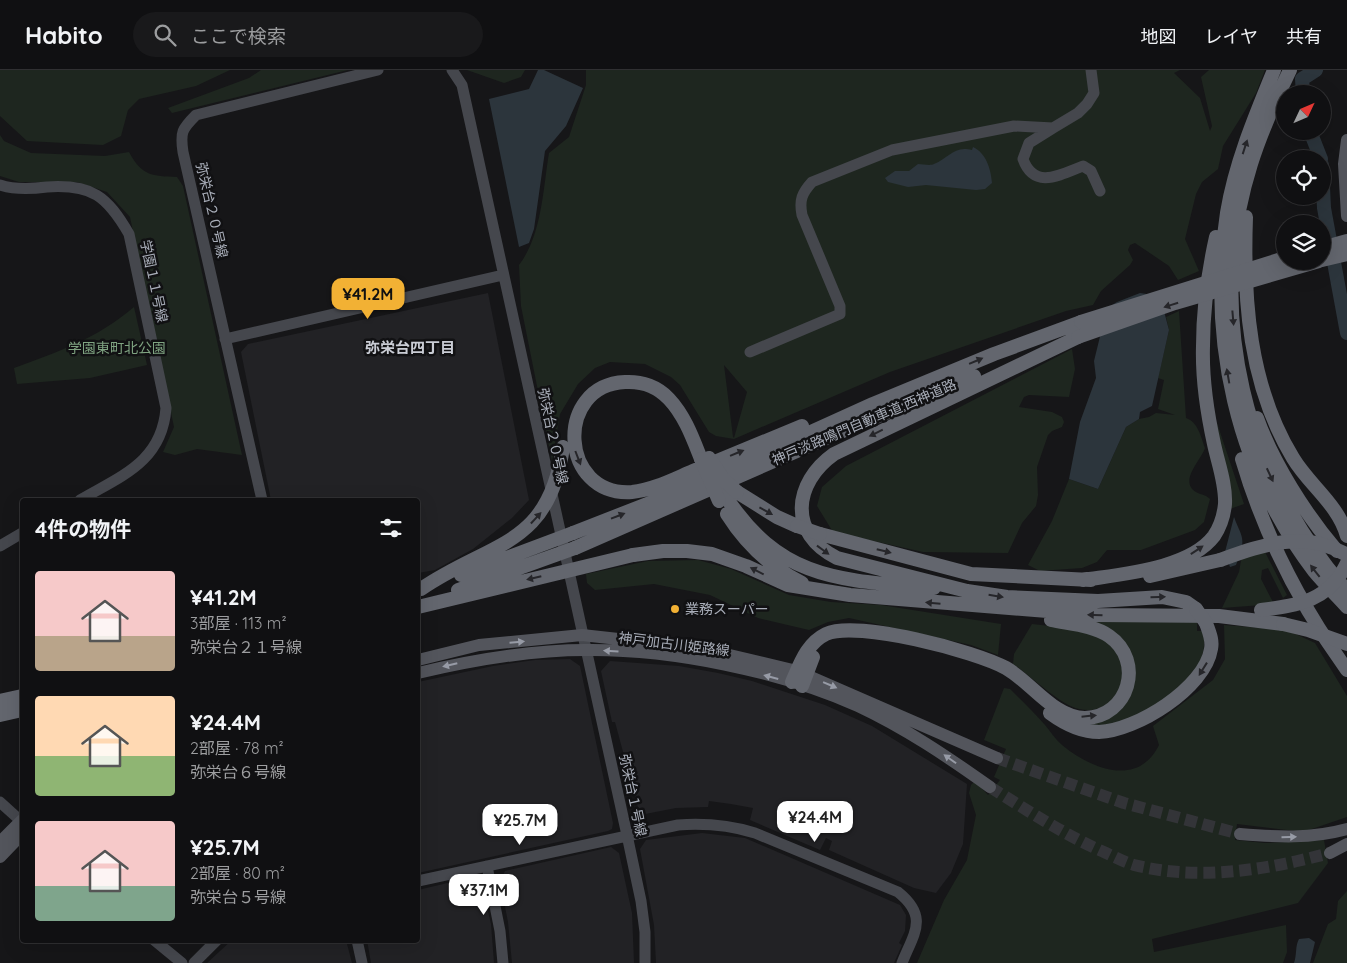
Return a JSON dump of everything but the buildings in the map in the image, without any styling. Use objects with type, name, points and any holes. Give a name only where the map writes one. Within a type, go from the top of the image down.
[{"type":"highway","points":[[1083,580],[1128,574],[1179,560],[1196,551],[1210,539],[1222,519],[1225,504],[1205,394],[1203,348],[1205,304],[1212,254],[1220,222],[1260,102],[1274,70]]},
{"type":"highway","points":[[1290,70],[1268,117],[1245,184],[1236,227],[1232,286],[1235,353],[1248,415],[1272,479],[1292,518],[1314,552],[1347,591]]},
{"type":"highway","points":[[1268,117],[1246,212],[1244,259],[1247,315],[1259,376],[1270,413],[1293,458],[1333,508],[1347,536]]},
{"type":"highway","points":[[1237,172],[1227,212],[1221,264],[1220,309],[1227,376],[1234,405],[1256,472],[1271,503],[1315,572],[1347,607]]},
{"type":"highway","points":[[1331,245],[1347,241]]},
{"type":"highway","points":[[1331,258],[1347,254]]},
{"type":"highway","name":"神戸淡路鳴門自動車道;西神道路","points":[[420,589],[573,534],[678,492],[873,404],[994,354],[1081,322],[1276,261]]},
{"type":"highway","name":"神戸淡路鳴門自動車道;西神道路","points":[[420,605],[575,548],[863,422],[997,367],[1078,337],[1232,286],[1288,270]]},
{"type":"highway","points":[[799,678],[816,652],[827,642],[842,637],[904,645],[977,661],[1012,680],[1046,710],[1067,724],[1083,730],[1107,731],[1139,721],[1164,706],[1198,676],[1211,649],[1211,635],[1206,623],[1196,609],[1186,602],[1162,596],[1116,601],[1053,601],[1007,598],[967,591],[888,570],[847,562],[824,552],[813,542],[801,514],[802,497],[812,473],[834,454],[1078,337]]},
{"type":"highway","points":[[1219,616],[1288,606],[1313,599],[1335,584],[1347,563],[1312,520],[1282,469],[1258,421],[1235,353]]},
{"type":"highway","points":[[420,588],[442,575],[493,550],[525,529],[539,515],[551,497],[559,475],[569,419],[583,393],[608,377],[632,374],[657,381],[677,397],[705,459],[724,480],[727,497],[738,532],[764,559],[801,582],[829,592]]},
{"type":"highway","points":[[873,404],[833,413],[658,485],[632,492],[606,487],[590,476],[580,466],[574,447],[574,427],[584,404],[602,388],[620,382],[642,383],[662,392],[676,408],[705,459],[727,497],[744,523],[764,544],[786,558],[832,578],[967,591]]},
{"type":"highway","points":[[1234,405],[1237,441],[1246,470],[1277,550],[1312,616],[1347,670]]},
{"type":"highway","points":[[727,497],[820,534],[971,574]]},
{"type":"highway","points":[[888,570],[1083,580],[1119,580],[1163,575],[1284,540],[1320,543],[1347,555]]},
{"type":"highway","points":[[420,606],[633,556],[671,551],[712,554],[746,566],[788,585],[829,592],[968,606],[1097,616],[1219,616],[1283,624],[1347,644]]},
{"type":"highway","points":[[799,678],[806,652],[817,640],[832,632],[848,629],[950,647],[982,656],[1007,669],[1032,686],[1056,707],[1075,716],[1085,718],[1105,714],[1123,698],[1128,684],[1129,667],[1122,650],[1110,636],[1087,627],[968,606]]},
{"type":"highway","points":[[0,701],[20,696]]},
{"type":"highway","points":[[0,715],[20,710]]},
{"type":"main road","points":[[1347,140],[1344,164],[1347,216]]},
{"type":"main road","name":"神戸加古川姫路線","points":[[420,660],[479,645],[582,635],[700,648],[799,678],[997,758]]},
{"type":"main road","name":"神戸加古川姫路線","points":[[420,673],[492,657],[586,650],[658,655],[716,662],[799,678],[936,749],[990,787]]},
{"type":"main road","points":[[0,842],[20,826]]},
{"type":"main road","points":[[0,857],[20,827]]},
{"type":"main road","points":[[1240,834],[1277,837],[1315,836],[1347,829]]},
{"type":"main road","points":[[1330,853],[1347,844]]},
{"type":"street","name":"弥栄台２０号線","points":[[262,498],[183,152],[181,138],[183,128],[196,115],[378,70]]},
{"type":"street","name":"弥栄台２０号線","points":[[452,70],[462,85],[582,635]]},
{"type":"street","points":[[1091,70],[1094,93],[1087,104],[1078,114],[1029,143],[1023,159],[1027,169],[1034,176],[1042,178],[1083,166],[1091,171],[1097,179],[1100,191]]},
{"type":"street","points":[[750,352],[840,314],[840,306],[802,215],[799,203],[803,192],[812,182],[892,150],[1014,126],[1053,128]]},
{"type":"street","name":"学園１１号線","points":[[0,185],[26,189],[61,186],[82,188],[102,198],[115,210],[129,234],[166,408],[165,426],[157,445],[144,459],[130,470],[83,498]]},
{"type":"street","points":[[226,339],[503,275]]},
{"type":"street","points":[[0,546],[20,534]]},
{"type":"street","name":"弥栄台１号線","points":[[582,635],[641,901],[645,932],[645,963]]},
{"type":"street","points":[[0,802],[20,822]]},
{"type":"street","points":[[420,881],[678,825],[702,823],[733,826],[755,833],[898,892],[912,903],[917,928],[902,963]]},
{"type":"street","points":[[487,866],[500,931],[503,963]]},
{"type":"street","points":[[158,943],[182,963]]},
{"type":"street","points":[[194,963],[214,943]]},
{"type":"street","points":[[358,943],[362,963]]},
{"type":"shaded area","points":[[538,70],[544,70],[583,88],[566,126],[545,151],[534,229],[529,243],[519,247],[489,99],[529,89]]},
{"type":"shaded area","points":[[973,147],[981,153],[989,167],[992,183],[985,189],[976,190],[926,185],[908,187],[888,182],[885,178],[895,171],[909,171],[918,164],[932,165],[956,151],[961,149],[972,150]]},
{"type":"shaded area","points":[[488,293],[529,500],[512,518],[473,549],[435,570],[420,573],[420,498],[271,498],[241,352],[248,344]]},
{"type":"shaded area","points":[[1140,293],[1160,296],[1169,330],[1152,406],[1140,412],[1139,419],[1126,427],[1098,489],[1069,479],[1080,422],[1096,378],[1094,361],[1107,308]]},
{"type":"shaded area","points":[[1234,517],[1241,534],[1242,543],[1236,565],[1230,567],[1225,552]]},
{"type":"shaded area","points":[[570,659],[580,666],[613,823],[612,829],[420,873],[420,682],[493,666],[535,660]]},
{"type":"shaded area","points":[[610,661],[679,666],[718,673],[752,681],[825,705],[872,726],[967,784],[963,844],[951,873],[936,893],[914,888],[829,850],[832,841],[826,838],[820,850],[750,820],[753,808],[709,801],[708,807],[676,808],[640,815],[615,722],[612,722],[601,671]]},
{"type":"shaded area","points":[[702,833],[745,838],[900,905],[906,915],[905,931],[899,943],[902,945],[894,963],[656,963],[654,925],[640,849],[646,840]]},
{"type":"shaded area","points":[[611,847],[619,853],[632,913],[634,963],[512,963],[508,922],[500,881],[505,871]]},
{"type":"shaded area","points":[[473,877],[481,882],[491,924],[494,963],[371,963],[368,943],[420,943],[420,890]]},
{"type":"shaded area","points":[[1309,938],[1315,942],[1310,963],[1294,963],[1299,939]]},
{"type":"shaded area","points":[[229,943],[347,943],[352,963],[207,963]]},
{"type":"green space","points":[[0,70],[230,70],[196,86],[139,99],[128,110],[121,136],[103,145],[27,141],[0,116]]},
{"type":"green space","points":[[261,70],[348,70],[172,113],[168,108],[249,78]]},
{"type":"green space","points":[[467,70],[525,70],[521,77],[504,83]]},
{"type":"green space","points":[[586,70],[1180,70],[1174,73],[1200,98],[1210,131],[1212,126],[1201,77],[1209,70],[1265,70],[1256,93],[1223,146],[1218,169],[1202,182],[1196,194],[1185,239],[1199,271],[1178,280],[1169,266],[1135,243],[1130,245],[1128,250],[1133,260],[1130,265],[1101,291],[1093,305],[1066,311],[890,372],[734,439],[716,436],[709,432],[680,385],[671,377],[645,364],[610,362],[595,368],[578,384],[560,414],[552,461],[521,306],[519,265],[533,240],[537,226],[549,153],[569,137],[586,85]],"holes":[[[724,365],[747,392],[734,438]]]},
{"type":"green space","points":[[0,135],[4,141],[31,153],[105,156],[129,152],[138,166],[148,173],[177,177],[183,186],[242,455],[197,449],[175,455],[163,452],[174,427],[130,217],[107,192],[77,182],[19,182],[0,176]]},
{"type":"green space","name":"学園東町北公園","points":[[134,307],[147,365],[90,378],[17,384],[14,368],[62,350],[92,336]]},
{"type":"green space","points":[[1179,311],[1186,418],[1196,426],[1205,448],[1190,476],[1189,482],[1196,492],[1210,499],[1204,522],[1195,530],[1141,550],[1107,550],[1097,562],[1082,568],[1040,571],[1028,565],[1052,521],[1069,479],[1098,489],[1126,427],[1139,419],[1156,413],[1175,415],[1158,409],[1164,380],[1158,378],[1169,330],[1166,317]]},
{"type":"green space","points":[[1072,349],[1075,369],[1069,397],[1029,395],[1024,397],[1019,407],[1052,412],[1062,417],[1064,422],[1062,427],[1048,435],[1037,467],[1038,495],[1036,506],[1022,523],[1008,553],[923,552],[833,532],[817,506],[822,487],[846,466]]},
{"type":"green space","points":[[1217,423],[1244,504],[1230,509],[1213,424]]},
{"type":"green space","points":[[1263,548],[1287,595],[1283,598],[1268,568],[1262,570],[1261,579],[1274,604],[1222,608],[1239,572],[1242,555]]},
{"type":"green space","points":[[698,560],[731,569],[789,595],[831,602],[881,605],[1001,624],[998,655],[971,645],[849,618],[828,622],[809,630],[758,618],[710,595],[654,584],[595,590],[587,583],[586,574],[648,561]]},
{"type":"green space","points":[[1080,621],[1197,622],[1197,631],[1204,631],[1202,657],[1199,665],[1182,686],[1170,696],[1140,714],[1126,721],[1100,727],[1077,723],[1108,713],[1124,705],[1131,693],[1135,672],[1129,650],[1122,641],[1103,628]]},
{"type":"green space","points":[[1032,624],[1080,630],[1106,641],[1116,651],[1121,663],[1120,687],[1114,698],[1105,705],[1093,710],[1079,709],[1063,702],[1013,664],[1014,654]]},
{"type":"green space","points":[[1224,625],[1287,630],[1315,643],[1347,696],[1347,817],[1303,832],[1237,824],[1235,840],[1265,843],[1324,840],[1328,863],[1298,903],[1152,939],[1154,952],[1286,925],[1287,952],[1283,963],[917,963],[944,900],[967,860],[976,815],[969,793],[971,785],[975,781],[988,795],[1000,780],[994,777],[1006,749],[984,740],[1004,688],[1010,689],[1037,716],[1059,743],[1074,754],[1100,767],[1113,770],[1127,770],[1139,767],[1150,758],[1159,745],[1153,726],[1213,680],[1225,659]]},
{"type":"green space","points":[[1347,891],[1347,963],[1313,963],[1328,924],[1336,919],[1338,901]]},
{"type":"waterway","points":[[1302,85],[1302,79],[1316,70]]},
{"type":"waterway","points":[[1314,140],[1317,150]]},
{"type":"waterway","points":[[1324,205],[1347,333]]},
{"type":"tunnel","points":[[997,758],[1124,803],[1240,834]]},
{"type":"tunnel","points":[[990,787],[1091,846],[1130,864],[1158,870],[1208,873],[1232,871],[1282,864],[1330,853]]},
{"type":"place","name":"業務スーパー","points":[[675,609]]},
{"type":"district","name":"弥栄台四丁目","points":[[410,348]]}]
